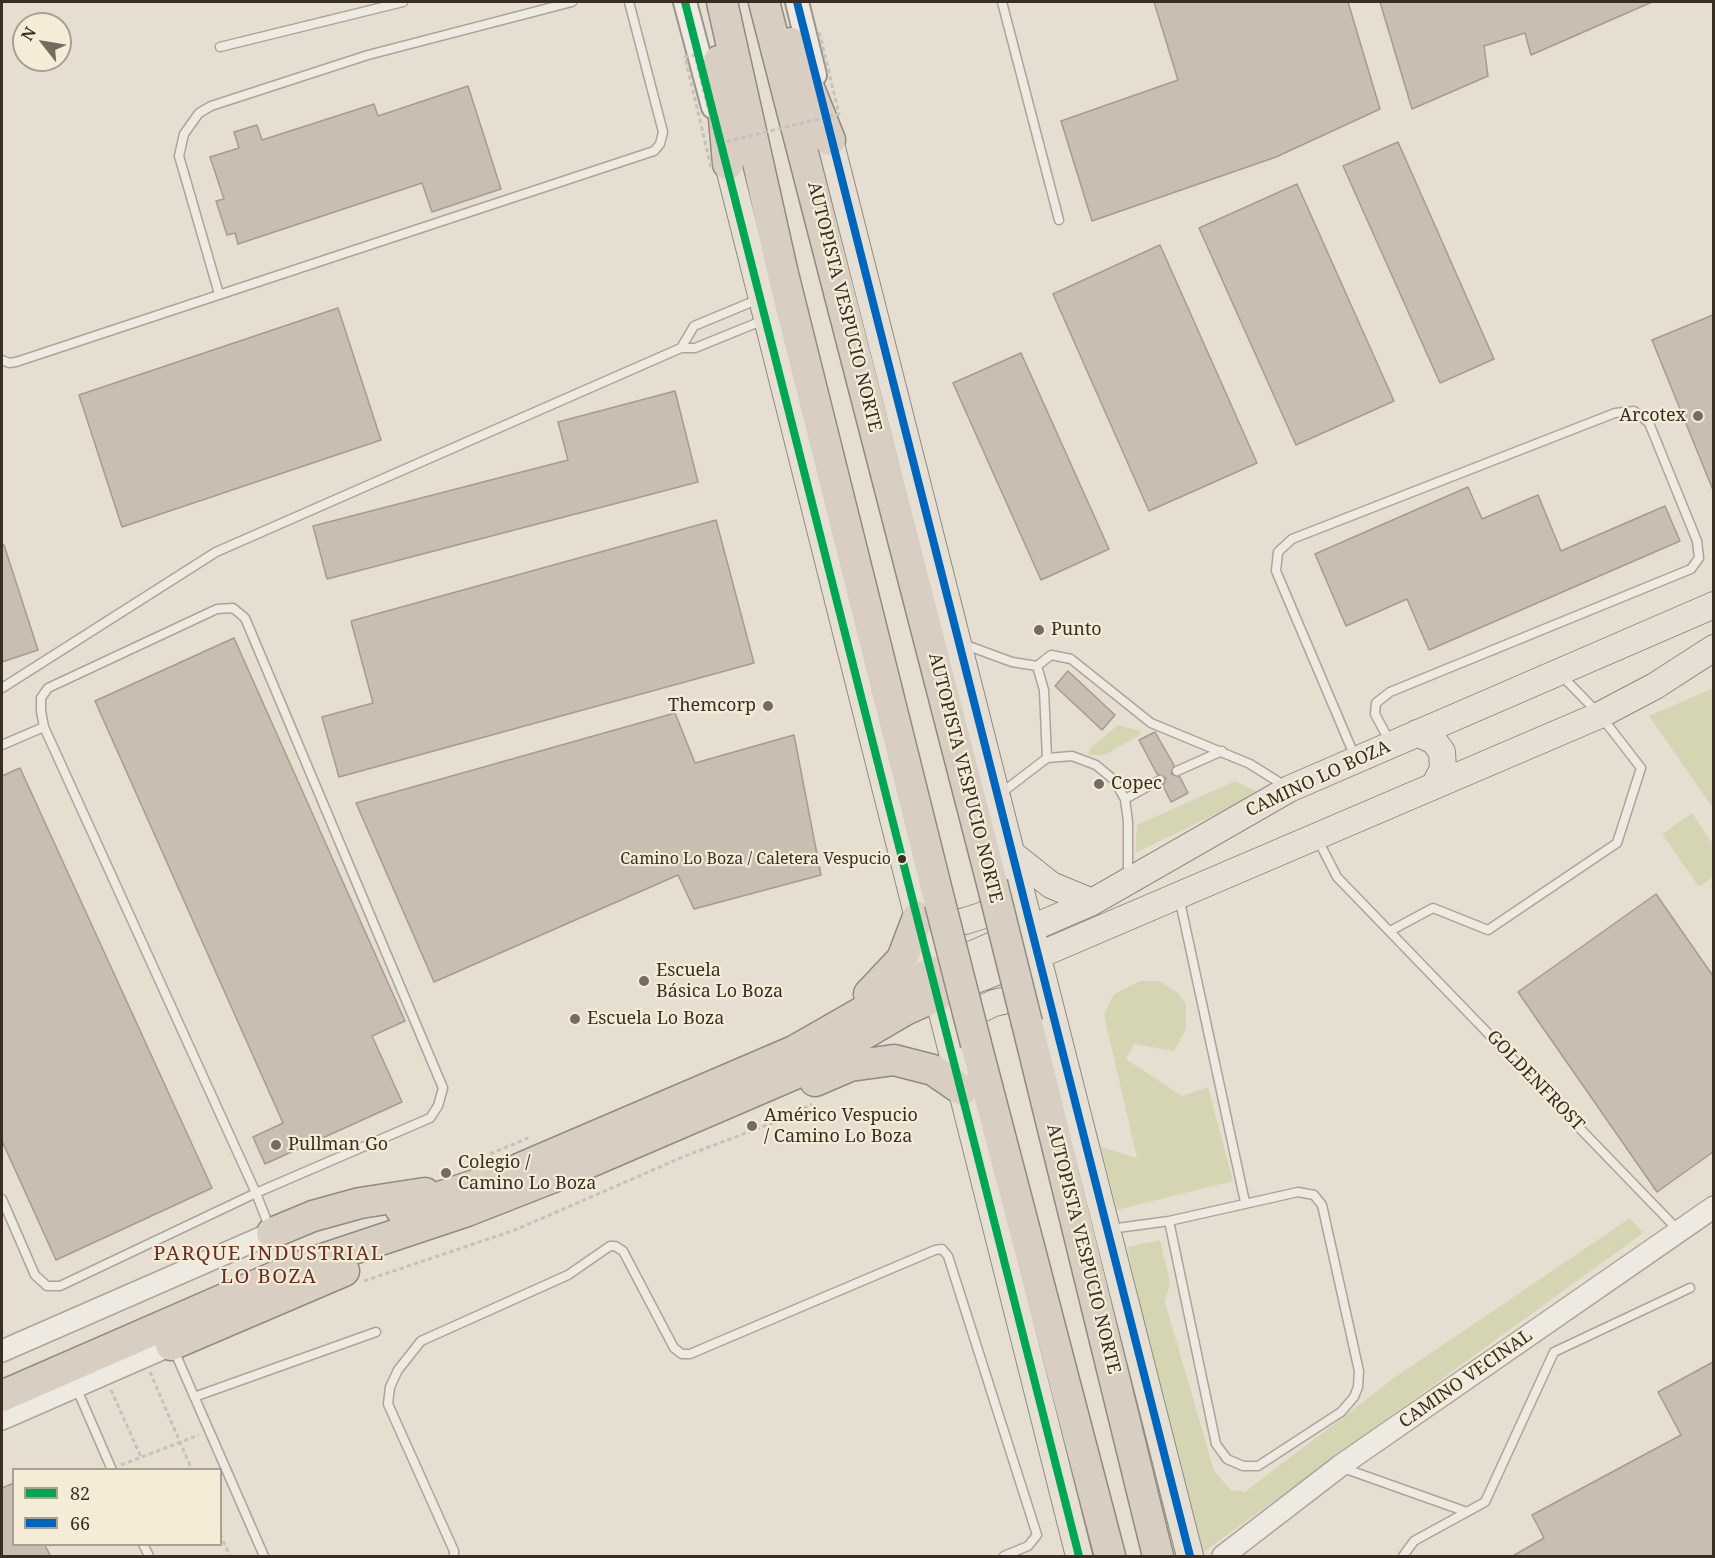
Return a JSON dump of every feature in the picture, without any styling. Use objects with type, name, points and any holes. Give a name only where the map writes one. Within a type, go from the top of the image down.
[{"type":"highway","points":[[714,2],[720,165]]},
{"type":"highway","points":[[722,2],[929,910],[976,1044],[1110,1557]]},
{"type":"highway","name":"AUTOPISTA VESPUCIO NORTE","points":[[764,2],[1006,884],[1027,1023],[1158,1557]]},
{"type":"highway","points":[[775,2],[831,141]]},
{"type":"highway","points":[[828,1032],[892,972],[902,959],[929,910]]},
{"type":"highway","points":[[2,1374],[281,1252],[471,1198],[794,1051],[828,1032],[935,983]]},
{"type":"highway","points":[[2,1396],[293,1269],[471,1198],[756,1090],[807,1068],[910,1007],[935,983]]},
{"type":"highway","points":[[756,1090],[788,1089],[864,1063],[894,1060],[933,1070],[962,1090]]},
{"type":"highway","points":[[272,1233],[313,1216],[360,1203],[471,1198]]},
{"type":"highway","points":[[175,1354],[332,1275],[413,1245],[441,1231],[471,1198]]},
{"type":"main road","points":[[685,2],[720,165],[764,308],[929,910],[935,983],[1079,1557]]},
{"type":"main road","points":[[798,2],[831,141],[1012,854],[1000,905],[984,915],[949,924],[929,910]]},
{"type":"main road","name":"CAMINO LO BOZA","points":[[935,983],[1030,929],[1127,884],[1289,789],[1713,605]]},
{"type":"main road","points":[[935,983],[1037,956],[1600,715],[1655,686],[1713,648]]},
{"type":"main road","points":[[1417,733],[1434,741],[1442,752],[1443,769],[1435,784]]},
{"type":"main road","points":[[1012,854],[1051,885],[1092,902]]},
{"type":"main road","points":[[1006,884],[1030,929],[1190,1557]]},
{"type":"main road","points":[[947,1033],[969,1015],[994,1003],[1020,997],[1048,998]]},
{"type":"street","name":"CAMINO VECINAL","points":[[1222,1557],[1340,1466],[1713,1207]]},
{"type":"street","points":[[2,1351],[272,1233]]},
{"type":"street","points":[[2,1419],[79,1395],[175,1354]]},
{"type":"lane","points":[[220,47],[403,2]]},
{"type":"lane","points":[[219,294],[179,156],[179,144],[199,113],[211,106],[368,55],[572,2]]},
{"type":"lane","points":[[2,361],[16,362],[654,150],[660,144],[663,132],[628,2]]},
{"type":"lane","points":[[1002,2],[1059,220]]},
{"type":"lane","points":[[681,348],[694,326],[764,308]]},
{"type":"lane","points":[[2,688],[216,552],[681,348],[695,348],[764,308]]},
{"type":"lane","points":[[1356,760],[1276,571],[1278,552],[1292,539],[1615,413],[1634,411],[1649,423],[1697,541],[1699,558],[1691,569],[1390,692],[1376,703],[1375,714],[1391,745]]},
{"type":"lane","points":[[2,1199],[35,1275],[47,1286],[60,1286],[256,1193],[430,1118],[438,1106],[443,1088],[245,618],[233,608],[217,609],[48,688],[40,698],[44,727],[256,1193],[272,1233]]},
{"type":"lane","points":[[958,642],[1012,662],[1037,666],[1051,655],[1071,658],[1151,723],[1250,764],[1289,789]]},
{"type":"lane","points":[[1037,666],[1044,690],[1047,758]]},
{"type":"lane","points":[[1390,932],[1433,908],[1488,930],[1617,843],[1641,768],[1600,715],[1559,672]]},
{"type":"lane","points":[[2,745],[44,727]]},
{"type":"lane","points":[[1177,771],[1222,751]]},
{"type":"lane","points":[[997,796],[1047,758],[1072,756],[1096,765],[1114,780],[1125,799],[1128,822],[1127,884]]},
{"type":"lane","points":[[1125,799],[1160,780]]},
{"type":"lane","name":"GOLDENFROST","points":[[1316,835],[1337,877],[1680,1231]]},
{"type":"lane","points":[[1179,894],[1245,1202]]},
{"type":"lane","points":[[1107,1230],[1169,1221],[1245,1202],[1303,1192],[1314,1195],[1323,1205],[1359,1379],[1354,1397],[1341,1412],[1258,1466],[1236,1464],[1227,1459],[1216,1444],[1169,1221]]},
{"type":"lane","points":[[454,1557],[454,1551],[388,1404],[390,1388],[398,1370],[421,1341],[568,1275],[610,1246],[615,1246],[623,1251],[674,1348],[681,1354],[690,1354],[935,1250],[942,1250],[948,1256],[1037,1535],[1028,1546],[1004,1557]]},
{"type":"lane","points":[[1403,1557],[1414,1541],[1485,1502],[1554,1352],[1690,1288]]},
{"type":"lane","points":[[194,1397],[376,1332]]},
{"type":"lane","points":[[175,1354],[264,1557]]},
{"type":"lane","points":[[79,1395],[111,1468]]},
{"type":"lane","points":[[1340,1466],[1467,1512]]},
{"type":"path","points":[[720,165],[685,57],[695,55],[717,144],[839,114],[819,32]]},
{"type":"path","points":[[359,1283],[515,1230],[685,1156],[775,1122],[821,1100]]},
{"type":"path","points":[[486,1156],[529,1138]]},
{"type":"path","points":[[141,1379],[147,1366],[175,1354]]},
{"type":"path","points":[[147,1366],[191,1468]]},
{"type":"path","points":[[108,1383],[141,1457]]},
{"type":"path","points":[[79,1395],[108,1383],[122,1387]]},
{"type":"path","points":[[114,1468],[209,1431]]},
{"type":"path","points":[[222,1539],[230,1557]]},
{"type":"green space","points":[[1713,688],[1713,808],[1649,716]]},
{"type":"green space","points":[[1118,725],[1141,731],[1140,735],[1105,755],[1088,755],[1091,747]]},
{"type":"green space","points":[[1235,781],[1260,793],[1135,853],[1137,825]]},
{"type":"green space","points":[[1692,813],[1713,844],[1713,877],[1699,887],[1662,834]]},
{"type":"green space","points":[[1140,981],[1159,981],[1177,992],[1186,1004],[1186,1029],[1174,1051],[1134,1044],[1126,1059],[1182,1096],[1208,1087],[1233,1181],[1117,1210],[1101,1147],[1137,1158],[1104,1015],[1114,994]]},
{"type":"green space","points":[[1630,1218],[1643,1233],[1198,1556],[1127,1247],[1160,1240],[1170,1282],[1165,1302],[1214,1471],[1231,1490],[1245,1492],[1394,1378]]},
{"type":"building","points":[[1154,2],[1348,2],[1380,109],[1276,157],[1092,221],[1061,121],[1178,80]]},
{"type":"building","points":[[1380,2],[1652,2],[1531,55],[1525,33],[1484,46],[1488,76],[1412,109]]},
{"type":"building","points":[[468,86],[501,189],[432,212],[422,183],[238,244],[235,233],[227,235],[216,201],[224,199],[210,157],[239,148],[234,132],[257,125],[262,140],[374,104],[378,116]]},
{"type":"building","points":[[1398,142],[1494,359],[1440,383],[1343,166]]},
{"type":"building","points":[[1297,184],[1394,401],[1296,445],[1199,228]]},
{"type":"building","points":[[1160,245],[1257,463],[1149,511],[1053,294]]},
{"type":"building","points":[[338,308],[381,440],[122,527],[79,395]]},
{"type":"building","name":"Arcotex","points":[[1713,315],[1713,490],[1652,340]]},
{"type":"building","points":[[1021,353],[1109,549],[1041,580],[953,383]]},
{"type":"building","points":[[675,391],[698,482],[327,579],[313,526],[568,460],[558,422]]},
{"type":"building","points":[[1468,487],[1482,519],[1538,495],[1561,551],[1665,506],[1680,541],[1429,650],[1407,599],[1346,626],[1315,554]]},
{"type":"building","points":[[716,520],[754,663],[339,777],[322,717],[373,703],[351,621]]},
{"type":"building","points":[[4,545],[38,650],[2,662],[2,546]]},
{"type":"building","points":[[234,638],[405,1021],[372,1036],[402,1102],[265,1164],[253,1137],[283,1123],[95,701]]},
{"type":"building","points":[[1068,671],[1115,715],[1102,730],[1055,686]]},
{"type":"building","points":[[675,713],[695,763],[794,735],[821,875],[694,909],[678,875],[434,982],[356,803]]},
{"type":"building","points":[[1155,732],[1174,765],[1171,774],[1180,777],[1188,793],[1171,802],[1163,786],[1166,778],[1157,774],[1139,740]]},
{"type":"building","points":[[20,768],[212,1188],[56,1260],[2,1141],[2,776]]},
{"type":"building","points":[[1656,894],[1713,976],[1713,1152],[1657,1192],[1518,992]]},
{"type":"building","points":[[1713,1362],[1713,1557],[1511,1557],[1544,1538],[1532,1515],[1681,1435],[1658,1392]]},
{"type":"building","points":[[12,1484],[12,1546],[46,1546],[51,1557],[2,1557],[2,1488]]},
{"type":"transit line","name":"82","points":[[685,2],[1079,1556]]},
{"type":"transit line","name":"66","points":[[797,2],[1190,1556]]},
{"type":"place","name":"Arcotex","points":[[1698,416]]},
{"type":"place","name":"Punto","points":[[1039,630]]},
{"type":"place","name":"Themcorp","points":[[768,706]]},
{"type":"place","name":"Copec","points":[[1099,784]]},
{"type":"place","name":"Camino Lo Boza / Caletera Vespucio","points":[[902,859]]},
{"type":"place","name":"Escuela Básica Lo Boza","points":[[644,981]]},
{"type":"place","name":"Escuela Lo Boza","points":[[575,1019]]},
{"type":"place","name":"Américo Vespucio / Camino Lo Boza","points":[[752,1126]]},
{"type":"place","name":"Pullman Go","points":[[276,1145]]},
{"type":"place","name":"Colegio / Camino Lo Boza","points":[[446,1173]]},
{"type":"district","name":"PARQUE INDUSTRIAL LO BOZA","points":[[269,1266]]}]
